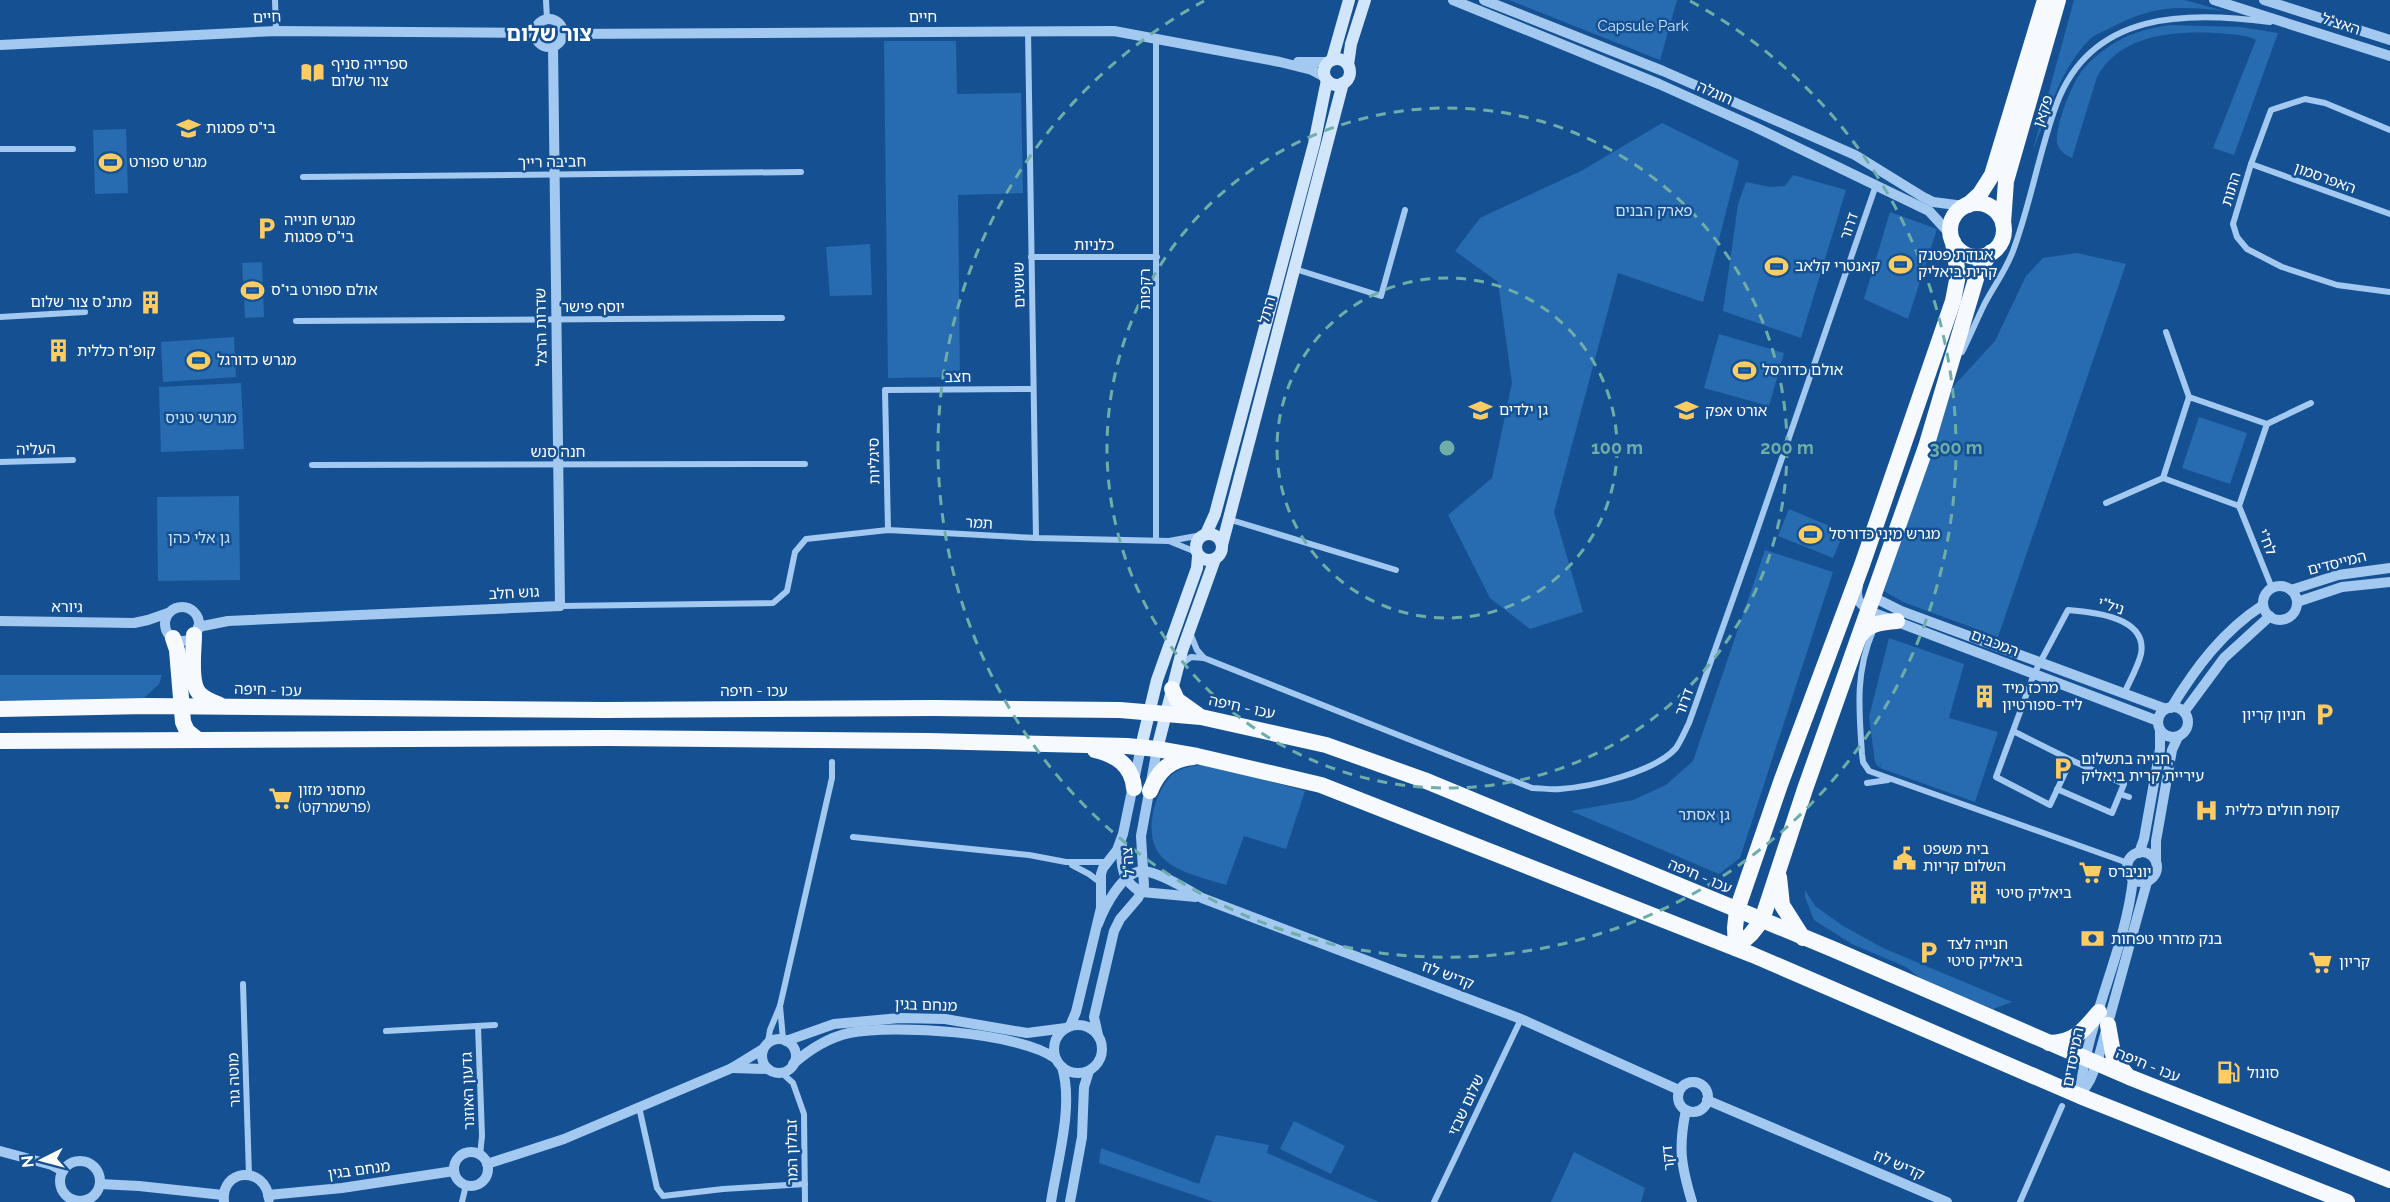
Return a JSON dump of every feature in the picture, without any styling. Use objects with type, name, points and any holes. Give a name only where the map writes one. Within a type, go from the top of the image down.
[{"type":"highway","points":[[1736,948],[1737,910],[1781,782],[1862,565],[1955,294],[1959,275],[1952,238],[1952,219],[1980,194],[1992,175],[2045,0]]},
{"type":"highway","points":[[1736,948],[1762,920],[1781,859],[1926,447],[1978,272],[2002,240],[2006,181],[2058,0]]},
{"type":"highway","points":[[1966,206],[1979,203],[1989,206],[2000,216],[2003,223]]},
{"type":"highway","points":[[1952,238],[1961,251],[1972,256],[1991,252]]},
{"type":"highway","points":[[1858,638],[1867,628],[1890,622]]},
{"type":"highway","points":[[196,626],[193,670],[197,689],[208,699],[230,706]]},
{"type":"highway","points":[[169,634],[178,666],[185,727],[197,739]]},
{"type":"highway","points":[[146,706],[172,688],[178,666]]},
{"type":"highway","points":[[1172,689],[1174,697],[1201,717]]},
{"type":"highway","name":"עכו - חיפה","points":[[0,709],[146,706],[336,709],[934,708],[1148,711],[1201,717],[1273,732],[1356,754],[1474,800],[1762,920],[2129,1077],[2390,1180]]},
{"type":"highway","points":[[0,741],[609,738],[1071,744],[1149,748],[1197,756],[1321,785],[1736,948],[2080,1096],[2347,1202]]},
{"type":"highway","points":[[1071,744],[1116,757],[1132,774],[1142,790],[1169,764],[1183,758],[1197,756]]},
{"type":"highway","points":[[1781,859],[1780,899],[1790,919],[1804,938]]},
{"type":"highway","points":[[1692,892],[1716,894],[1733,892],[1750,874]]},
{"type":"highway","points":[[2049,1044],[2072,1040],[2103,1018],[2114,1059],[2129,1077]]},
{"type":"main road","points":[[1349,0],[1330,61],[1324,68],[1326,78],[1335,85],[1343,83],[1349,77],[1351,44],[1365,0]]},
{"type":"main road","points":[[1330,61],[1342,59],[1348,65]]},
{"type":"main road","name":"התל","points":[[1204,535],[1215,514],[1314,144],[1326,78]]},
{"type":"main road","name":"התל","points":[[1222,545],[1343,83]]},
{"type":"main road","points":[[1148,711],[1197,568],[1196,542],[1204,535],[1218,537],[1222,545],[1221,553],[1215,559],[1190,631],[1166,712]]},
{"type":"main road","points":[[1197,554],[1206,561],[1215,559]]},
{"type":"main road","name":"צה\"ל","points":[[1148,711],[1149,748]]},
{"type":"main road","name":"צה\"ל","points":[[1149,748],[1166,712]]},
{"type":"street","points":[[275,0],[276,31]]},
{"type":"street","points":[[546,0],[547,19]]},
{"type":"street","name":"חוגלה","points":[[1453,0],[1659,84],[1876,185],[1929,211],[1952,238]]},
{"type":"street","name":"חוגלה","points":[[1484,0],[1663,70],[1845,151],[1867,162],[1904,188],[1923,197],[1939,203],[1966,206]]},
{"type":"street","name":"האצ\"ל","points":[[2214,0],[2390,56]]},
{"type":"street","name":"האצ\"ל","points":[[2264,0],[2390,40]]},
{"type":"street","name":"פקאן","points":[[1942,394],[1984,305],[2013,252],[2063,89],[2093,49],[2126,30],[2175,17],[2267,22],[2310,30]]},
{"type":"street","points":[[547,19],[557,22],[563,29],[561,41],[553,47],[539,42],[536,33],[539,24],[547,19]]},
{"type":"street","name":"חיים","points":[[0,45],[276,31],[536,33]]},
{"type":"street","name":"שושנים","points":[[1028,31],[1035,538]]},
{"type":"street","name":"חיים","points":[[563,34],[1114,31],[1156,37],[1280,62],[1312,70],[1326,78]]},
{"type":"street","name":"רקפות","points":[[1156,37],[1156,540]]},
{"type":"street","name":"שדרות הרצל","points":[[553,47],[560,606]]},
{"type":"street","name":"חיים","points":[[1280,62],[1330,61]]},
{"type":"street","name":"התות","points":[[2390,130],[2325,103],[2305,99],[2271,110],[2251,164],[2233,224],[2237,237],[2247,249],[2282,267],[2337,285],[2390,292]]},
{"type":"street","points":[[0,149],[73,149]]},
{"type":"street","name":"האפרסמון","points":[[2251,164],[2390,214]]},
{"type":"street","name":"חביבה רייך","points":[[303,177],[801,172]]},
{"type":"street","name":"דרור","points":[[1204,658],[1532,788],[1560,789],[1595,783],[1635,772],[1668,755],[1677,747],[1689,723],[1876,185]]},
{"type":"street","points":[[1286,248],[1286,259],[1294,269],[1381,296],[1405,210]]},
{"type":"street","name":"כלניות","points":[[1031,256],[1157,257]]},
{"type":"street","points":[[0,317],[85,312]]},
{"type":"street","name":"יוסף פישר","points":[[296,321],[782,318]]},
{"type":"street","points":[[2163,478],[2189,397],[2166,333]]},
{"type":"street","name":"חצב","points":[[885,390],[1033,389]]},
{"type":"street","name":"סיגליות","points":[[885,390],[888,531]]},
{"type":"street","points":[[2189,397],[2267,424],[2311,403]]},
{"type":"street","points":[[2106,503],[2163,478],[2240,506],[2267,424]]},
{"type":"street","name":"העליה","points":[[0,462],[73,460]]},
{"type":"street","name":"חנה סנש","points":[[312,465],[805,464]]},
{"type":"street","name":"לח\"י","points":[[2240,506],[2272,588]]},
{"type":"street","points":[[1228,519],[1396,570]]},
{"type":"street","name":"תמר","points":[[795,552],[806,539],[888,531],[1169,541],[1204,535]]},
{"type":"street","name":"תמר","points":[[1169,541],[1197,554]]},
{"type":"street","name":"גוש חלב","points":[[196,626],[228,621],[560,606],[773,603],[787,591],[795,552]]},
{"type":"street","points":[[1862,565],[1856,595],[1861,605],[1872,602]]},
{"type":"street","name":"המייסדים","points":[[2291,590],[2338,575],[2390,567]]},
{"type":"street","name":"המייסדים","points":[[2297,602],[2342,587],[2390,582]]},
{"type":"street","points":[[2282,586],[2291,590],[2297,602],[2294,613],[2280,620],[2270,616],[2263,605],[2265,595],[2272,588],[2282,586]]},
{"type":"street","name":"המכבים","points":[[2159,726],[2034,674],[1890,622],[1872,602],[1879,600],[1901,611],[2039,663],[2168,708]]},
{"type":"street","points":[[2139,853],[2144,839],[2160,749],[2159,726],[2168,708],[2211,649],[2244,618],[2263,605]]},
{"type":"street","points":[[178,607],[189,608],[196,626],[184,641],[169,634],[166,618],[168,613],[178,607]]},
{"type":"street","name":"ניל\"י","points":[[2039,663],[2068,610],[2110,615],[2127,625],[2139,637],[2141,653],[2124,694]]},
{"type":"street","name":"גיורא","points":[[0,621],[134,622],[148,621],[168,613]]},
{"type":"street","points":[[2184,712],[2224,658],[2270,616]]},
{"type":"street","name":"גיורא","points":[[134,622],[169,634]]},
{"type":"street","points":[[1890,622],[1873,631],[1861,662],[1860,720],[1862,754],[1866,768],[1889,779],[2128,863]]},
{"type":"street","points":[[1190,631],[1197,650],[1204,658]]},
{"type":"street","points":[[1178,668],[1187,659],[1204,658]]},
{"type":"street","points":[[2039,663],[1996,777],[2050,805],[2071,760]]},
{"type":"street","points":[[2168,708],[2184,712]]},
{"type":"street","points":[[2156,861],[2149,854],[2139,853],[2134,855],[2128,863],[2128,872],[2133,879],[2139,882],[2147,882],[2156,874],[2158,829],[2172,750],[2178,736],[2188,726],[2184,712]]},
{"type":"street","points":[[2159,726],[2168,737],[2178,736]]},
{"type":"street","points":[[2013,731],[2124,784],[2112,813],[2057,789]]},
{"type":"street","name":"צה\"ל","points":[[1098,1035],[1095,1017],[1114,931],[1120,919],[1142,892],[1145,879],[1140,852],[1142,790],[1149,748]]},
{"type":"street","name":"צה\"ל","points":[[1068,1027],[1076,1012],[1098,924],[1102,901],[1101,873],[1120,843],[1142,790],[1149,748]]},
{"type":"street","points":[[768,1069],[762,1061],[765,1046],[780,1006],[832,778],[832,762]]},
{"type":"street","points":[[1867,783],[1889,779]]},
{"type":"street","points":[[2120,794],[2129,797]]},
{"type":"street","points":[[1125,827],[1121,852],[1123,874],[1131,886],[1142,892]]},
{"type":"street","points":[[853,837],[1029,855],[1066,862],[1108,862]]},
{"type":"street","points":[[1066,862],[1084,870],[1102,884]]},
{"type":"street","points":[[1098,924],[1108,901],[1126,879],[1144,871]]},
{"type":"street","name":"קדיש לוז","points":[[1144,871],[1202,898],[1521,1019],[1679,1090]]},
{"type":"street","name":"המייסדים","points":[[2091,1061],[2103,1018],[2133,879]]},
{"type":"street","name":"המייסדים","points":[[2080,1096],[2147,882]]},
{"type":"street","name":"קדיש לוז","points":[[1142,892],[1202,898]]},
{"type":"street","name":"מוטה גור","points":[[243,984],[249,1175]]},
{"type":"street","points":[[732,1068],[768,1069],[782,1073],[794,1064],[794,1049],[785,1040],[780,1006]]},
{"type":"street","name":"מנחם בגין","points":[[785,1040],[834,1024],[900,1018],[945,1019],[1027,1033],[1042,1033],[1068,1027]]},
{"type":"street","name":"שלום שבזי","points":[[1434,1202],[1521,1019]]},
{"type":"street","points":[[386,1031],[495,1025]]},
{"type":"street","points":[[1051,1202],[1063,1128],[1066,1085],[1054,1044],[1068,1027],[1083,1025],[1098,1035],[1103,1048],[1099,1062],[1089,1071],[1083,1087],[1082,1137],[1070,1202]]},
{"type":"street","name":"גדעון האוזנר","points":[[478,1026],[484,1160]]},
{"type":"street","name":"מנחם בגין","points":[[794,1064],[807,1051],[822,1042],[850,1033],[892,1030],[956,1032],[996,1038],[1042,1049],[1058,1063]]},
{"type":"street","points":[[484,1160],[564,1139],[732,1068],[773,1040],[785,1040]]},
{"type":"street","points":[[1058,1063],[1072,1073],[1089,1071]]},
{"type":"street","name":"זבולון המר","points":[[782,1073],[794,1083],[804,1114],[806,1202]]},
{"type":"street","points":[[1695,1082],[1704,1087],[1707,1100],[1699,1110],[1686,1110],[1680,1104],[1679,1090],[1686,1083],[1695,1082]]},
{"type":"street","name":"קדיש לוז","points":[[1707,1100],[1947,1202]]},
{"type":"street","points":[[2020,1202],[2062,1106]]},
{"type":"street","points":[[639,1107],[657,1188],[663,1196],[723,1189],[805,1184]]},
{"type":"street","name":"דקר","points":[[1686,1110],[1680,1138],[1681,1164],[1692,1202]]},
{"type":"street","points":[[0,1151],[52,1165],[63,1171]]},
{"type":"street","points":[[473,1152],[484,1160],[487,1172],[481,1182],[476,1185],[466,1185],[460,1181],[454,1171],[455,1163],[462,1154],[473,1152]]},
{"type":"street","points":[[73,1162],[87,1162],[97,1171],[100,1184],[93,1196],[82,1201],[74,1200],[63,1191],[60,1184],[63,1171],[73,1162]]},
{"type":"street","name":"מנחם בגין","points":[[268,1198],[454,1171]]},
{"type":"street","points":[[100,1184],[139,1186],[224,1198],[230,1181],[237,1176],[249,1175],[263,1182],[268,1198]]},
{"type":"street","points":[[462,1202],[466,1185]]},
{"type":"green space","name":"Capsule Park","points":[[1509,0],[1677,0],[1660,60]]},
{"type":"green space","points":[[2074,0],[2185,0],[2224,11],[2192,8],[2164,9],[2123,21],[2091,38],[2062,78],[2033,150]]},
{"type":"green space","points":[[2169,25],[2240,27],[2278,33],[2234,155],[2213,148],[2256,40],[2215,33],[2182,33],[2148,38],[2119,52],[2097,77],[2072,158],[2064,153],[2058,146],[2057,139],[2060,120],[2077,78],[2085,68],[2102,51],[2122,39],[2142,31]]},
{"type":"green space","points":[[884,41],[956,41],[957,94],[1021,93],[1023,193],[958,195],[960,377],[888,378]]},
{"type":"green space","name":"פארק הבנים","points":[[1662,123],[1739,161],[1703,302],[1618,273],[1554,512],[1583,612],[1530,629],[1490,598],[1448,515],[1492,478],[1512,383],[1498,282],[1455,251],[1480,218],[1583,170]]},
{"type":"green space","name":"מגרש ספורט","points":[[126,129],[128,193],[95,194],[93,130]]},
{"type":"green space","points":[[1793,175],[1846,190],[1801,338],[1723,311],[1738,204],[1746,182],[1770,187],[1785,186]]},
{"type":"green space","name":"אגודת פטנק קרית ביאליק","points":[[1890,212],[1937,229],[1908,319],[1864,299]]},
{"type":"green space","points":[[870,244],[872,295],[830,296],[826,247]]},
{"type":"green space","points":[[2077,253],[2126,264],[1998,637],[1903,602],[1884,591],[1949,391],[1995,341],[2026,276],[2043,258]]},
{"type":"green space","name":"אולם ספורט בי\"ס","points":[[262,262],[264,317],[245,318],[242,263]]},
{"type":"green space","name":"אולם כדורסל","points":[[1719,334],[1784,353],[1769,406],[1704,388]]},
{"type":"green space","name":"מגרש כדורגל","points":[[234,337],[236,377],[163,382],[161,342]]},
{"type":"green space","name":"מגרשי טניס","points":[[241,383],[244,449],[161,452],[159,387]]},
{"type":"green space","points":[[2199,417],[2247,433],[2230,484],[2182,468]]},
{"type":"green space","name":"גן אלי כהן","points":[[239,496],[240,580],[158,581],[157,497]]},
{"type":"green space","name":"מגרש מיני כדורסל","points":[[1789,509],[1844,532],[1833,558],[1778,536]]},
{"type":"green space","name":"גן אסתר","points":[[1765,550],[1833,572],[1740,858],[1719,874],[1571,811],[1633,800],[1666,785],[1693,761]]},
{"type":"green space","points":[[1889,638],[1964,664],[1949,718],[1998,732],[1975,802],[1880,768],[1882,761],[1879,768],[1875,762],[1869,717]]},
{"type":"green space","points":[[0,675],[162,675],[159,684],[144,698],[0,703]]},
{"type":"green space","points":[[1202,765],[1214,766],[1305,791],[1286,849],[1244,836],[1226,885],[1168,863],[1156,849],[1153,839],[1154,807],[1168,779],[1180,770]]},
{"type":"green space","points":[[1805,890],[1815,906],[1843,926],[1883,948],[2012,1002],[1993,1009],[1925,982],[1906,967],[1852,944],[1814,920],[1805,897]]},
{"type":"green space","points":[[1294,1121],[1345,1146],[1331,1174],[1280,1149]]},
{"type":"green space","points":[[1216,1135],[1269,1145],[1267,1153],[1379,1202],[1214,1202],[1099,1163],[1101,1148],[1199,1184]]},
{"type":"green space","points":[[1574,1152],[1645,1188],[1641,1202],[1551,1202]]},
{"type":"place","name":"ספרייה סניף צור שלום","points":[[313,73]]},
{"type":"place","name":"בי\"ס פסגות","points":[[188,128]]},
{"type":"place","name":"מגרש ספורט","points":[[111,162]]},
{"type":"place","name":"מגרש חנייה בי\"ס פסגות","points":[[266,229]]},
{"type":"place","name":"אגודת פטנק קרית ביאליק","points":[[1900,264]]},
{"type":"place","name":"קאנטרי קלאב","points":[[1777,266]]},
{"type":"place","name":"אולם ספורט בי\"ס","points":[[253,290]]},
{"type":"place","name":"מתנ\"ס צור שלום","points":[[150,302]]},
{"type":"place","name":"קופ\"ח כללית","points":[[59,351]]},
{"type":"place","name":"מגרש כדורגל","points":[[199,360]]},
{"type":"place","name":"אולם כדורסל","points":[[1744,370]]},
{"type":"place","name":"גן ילדים","points":[[1481,410]]},
{"type":"place","name":"אורט אפק","points":[[1687,411]]},
{"type":"place","name":"מגרש מיני כדורסל","points":[[1811,534]]},
{"type":"place","name":"מרכז מיד ליד-ספורטיון","points":[[1984,697]]},
{"type":"place","name":"חניון קריון","points":[[2324,715]]},
{"type":"place","name":"חנייה בתשלום, עיריית קרית ביאליק","points":[[2063,768]]},
{"type":"place","name":"מחסני מזון (פרשמרקט)","points":[[280,799]]},
{"type":"place","name":"קופת חולים כללית","points":[[2207,810]]},
{"type":"place","name":"בית משפט השלום קריות","points":[[1905,858]]},
{"type":"place","name":"יוניברס","points":[[2090,872]]},
{"type":"place","name":"ביאליק סיטי","points":[[1978,893]]},
{"type":"place","name":"בנק מזרחי טפחות","points":[[2093,939]]},
{"type":"place","name":"חנייה לצד ביאליק סיטי","points":[[1929,953]]},
{"type":"place","name":"קריון","points":[[2321,962]]},
{"type":"place","name":"סונול","points":[[2229,1073]]},
{"type":"district","name":"צור שלום","points":[[549,33]]}]
